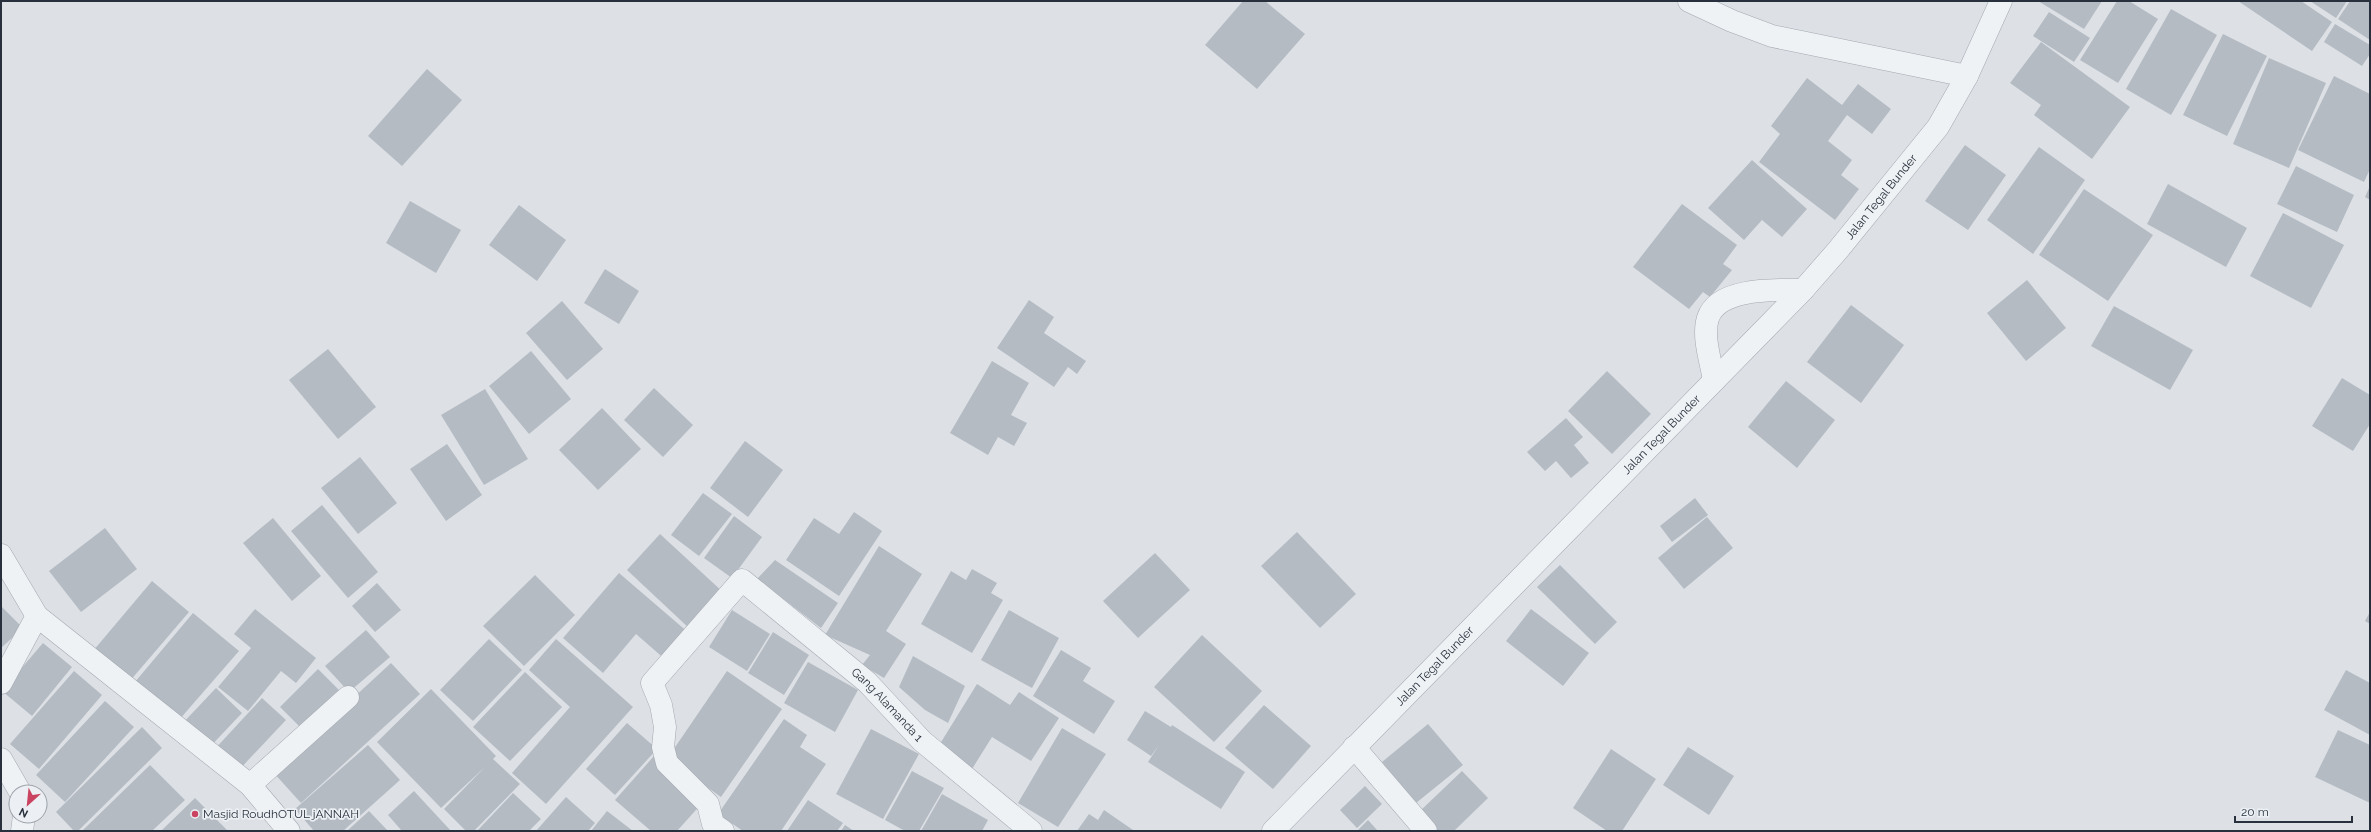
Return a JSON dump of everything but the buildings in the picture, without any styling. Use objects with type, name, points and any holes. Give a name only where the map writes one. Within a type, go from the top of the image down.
[{"type":"street","points":[[1689,1],[1732,21],[1772,36],[1967,76]]},
{"type":"street","name":"Jalan Tegal Bunder","points":[[1273,831],[1803,290],[1838,250],[1938,127],[1967,76],[2001,1]]},
{"type":"street","points":[[1714,380],[1706,336],[1708,318],[1718,302],[1738,295],[1763,290],[1803,290]]},
{"type":"street","points":[[1,555],[37,616],[250,785],[289,831]]},
{"type":"street","name":"Gang Alamanda 1","points":[[723,831],[713,824],[708,804],[667,764],[663,747],[664,727],[661,705],[652,683],[742,580],[867,682],[922,741],[1031,831]]},
{"type":"street","points":[[1,683],[37,616]]},
{"type":"street","points":[[250,785],[348,697]]},
{"type":"street","points":[[1354,747],[1426,831]]},
{"type":"street","points":[[1,759],[15,784]]},
{"type":"place","name":"Masjid RoudhOTUL jANNAH","points":[[195,814]]}]
